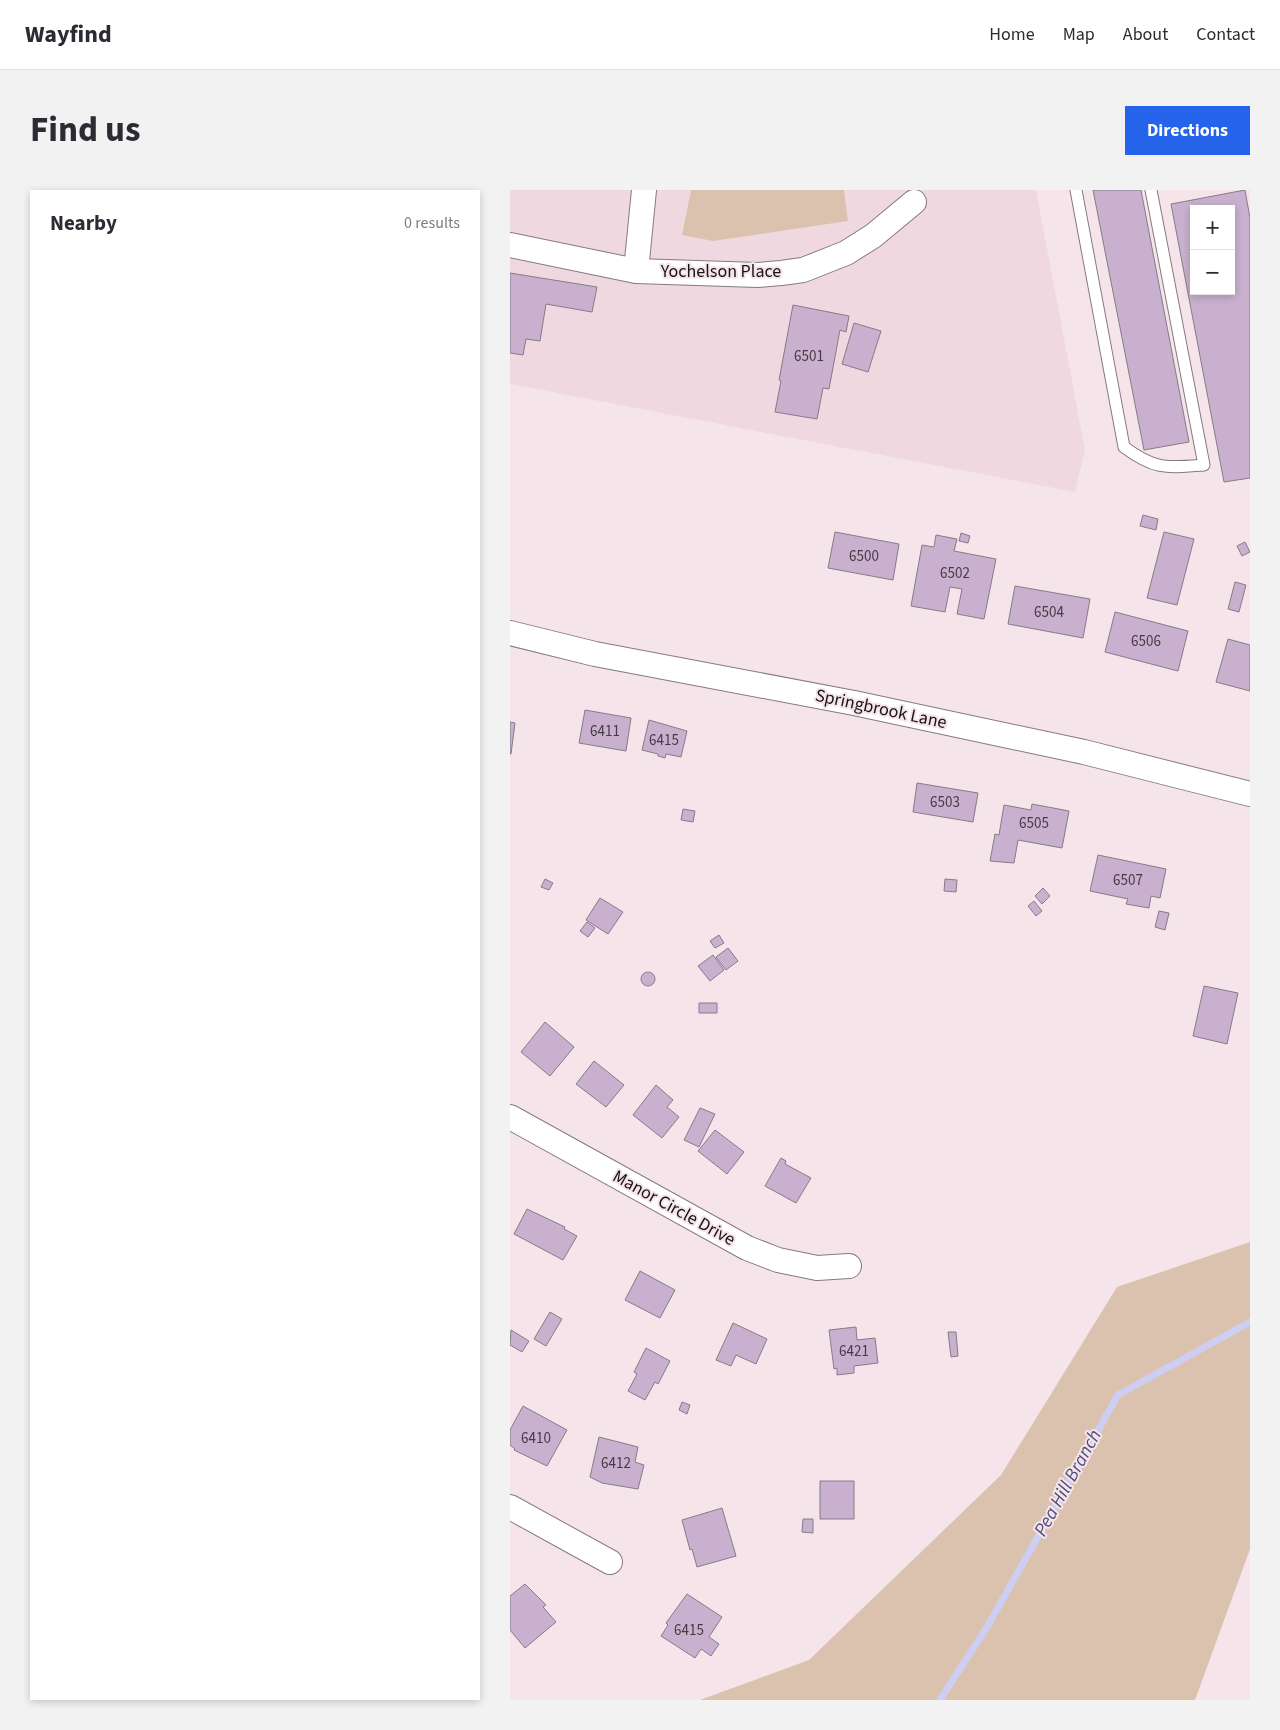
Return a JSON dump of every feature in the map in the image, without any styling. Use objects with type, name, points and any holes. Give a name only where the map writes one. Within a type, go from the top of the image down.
[{"type":"street","points":[[636,270],[644,190]]},
{"type":"street","name":"Yochelson Place","points":[[510,244],[636,270],[758,275],[803,270],[846,253],[873,236],[914,202]]},
{"type":"street","name":"Springbrook Lane","points":[[510,633],[595,654],[835,699],[1084,752],[1250,794]]},
{"type":"street","name":"Manor Circle Drive","points":[[510,1117],[747,1248],[778,1260],[817,1268],[848,1266]]},
{"type":"street","points":[[510,1507],[610,1562]]},
{"type":"lane","points":[[1076,190],[1124,446],[1144,462],[1171,468],[1204,465],[1151,190]]},
{"type":"shaded area","points":[[510,190],[691,190],[682,235],[848,220],[844,190],[1036,190],[1085,450],[1075,492],[510,384]]},
{"type":"shaded area","points":[[691,190],[844,190],[848,221],[713,241],[682,235]]},
{"type":"shaded area","points":[[1250,1242],[1250,1549],[1195,1700],[700,1700],[809,1660],[1001,1475],[1117,1287]]},
{"type":"building","points":[[1093,190],[1141,190],[1189,442],[1144,450]]},
{"type":"building","points":[[1245,190],[1250,218],[1250,478],[1224,482],[1171,204]]},
{"type":"building","points":[[510,273],[597,287],[592,312],[546,304],[540,341],[526,339],[523,355],[510,353]]},
{"type":"building","points":[[793,305],[849,316],[846,332],[840,330],[829,389],[823,388],[817,419],[775,412]]},
{"type":"building","points":[[854,323],[881,331],[868,372],[842,364]]},
{"type":"building","points":[[1143,515],[1158,519],[1156,530],[1140,526]]},
{"type":"building","points":[[835,532],[899,544],[893,580],[828,568]]},
{"type":"building","points":[[1164,532],[1194,539],[1177,605],[1147,598]]},
{"type":"building","points":[[961,533],[970,536],[968,543],[959,541]]},
{"type":"building","points":[[936,535],[957,539],[954,551],[996,559],[984,619],[957,614],[962,589],[950,587],[945,612],[911,606],[922,545],[934,547]]},
{"type":"building","points":[[1245,542],[1250,552],[1242,556],[1237,546]]},
{"type":"building","points":[[1235,582],[1246,585],[1239,612],[1228,609]]},
{"type":"building","points":[[1015,586],[1090,599],[1083,638],[1008,624]]},
{"type":"building","points":[[1115,612],[1188,631],[1178,671],[1105,652]]},
{"type":"building","points":[[1228,639],[1250,645],[1250,691],[1216,682]]},
{"type":"building","points":[[585,710],[631,718],[626,751],[579,743]]},
{"type":"building","points":[[649,720],[687,731],[681,757],[666,754],[665,758],[642,750]]},
{"type":"building","points":[[510,722],[515,723],[511,754],[510,754]]},
{"type":"building","points":[[917,783],[978,793],[973,822],[913,812]]},
{"type":"building","points":[[1032,804],[1069,811],[1062,848],[1018,840],[1014,863],[990,861],[995,834],[999,835],[1004,805],[1031,810]]},
{"type":"building","points":[[683,809],[695,811],[693,822],[681,820]]},
{"type":"building","points":[[1098,855],[1166,869],[1160,898],[1151,896],[1149,908],[1126,904],[1128,899],[1090,891]]},
{"type":"building","points":[[545,879],[553,883],[549,890],[541,887]]},
{"type":"building","points":[[945,879],[957,880],[956,892],[944,891]]},
{"type":"building","points":[[1043,888],[1050,896],[1042,904],[1035,896]]},
{"type":"building","points":[[600,898],[623,912],[608,934],[586,920]]},
{"type":"building","points":[[1034,901],[1042,911],[1036,916],[1028,906]]},
{"type":"building","points":[[1159,911],[1169,913],[1165,930],[1155,927]]},
{"type":"building","points":[[587,922],[595,928],[588,937],[580,931]]},
{"type":"building","points":[[719,935],[724,943],[715,948],[710,941]]},
{"type":"building","points":[[728,948],[738,961],[726,970],[716,957]]},
{"type":"building","points":[[713,955],[724,970],[710,981],[698,966]]},
{"type":"building","points":[[645,972],[651,972],[655,979],[651,986],[645,986],[641,982],[641,976]]},
{"type":"building","points":[[1204,986],[1238,993],[1227,1044],[1193,1036]]},
{"type":"building","points":[[699,1003],[717,1003],[717,1013],[699,1013]]},
{"type":"building","points":[[545,1022],[574,1047],[550,1076],[521,1052]]},
{"type":"building","points":[[594,1061],[624,1085],[606,1107],[576,1084]]},
{"type":"building","points":[[656,1085],[673,1100],[667,1107],[679,1117],[662,1138],[633,1115]]},
{"type":"building","points":[[700,1108],[715,1114],[699,1147],[684,1140]]},
{"type":"building","points":[[715,1130],[744,1152],[727,1174],[698,1151]]},
{"type":"building","points":[[781,1158],[786,1161],[785,1164],[811,1178],[796,1203],[765,1186]]},
{"type":"building","points":[[527,1209],[565,1227],[564,1229],[577,1236],[563,1260],[514,1234]]},
{"type":"building","points":[[640,1271],[675,1290],[660,1318],[625,1300]]},
{"type":"building","points":[[550,1312],[562,1319],[546,1346],[534,1339]]},
{"type":"building","points":[[733,1323],[767,1339],[756,1364],[736,1355],[731,1366],[716,1360]]},
{"type":"building","points":[[856,1327],[857,1340],[875,1338],[878,1363],[854,1366],[854,1373],[837,1375],[837,1368],[834,1369],[829,1330]]},
{"type":"building","points":[[511,1330],[529,1341],[522,1352],[510,1345]]},
{"type":"building","points":[[948,1332],[956,1332],[958,1356],[951,1357]]},
{"type":"building","points":[[646,1348],[670,1361],[658,1384],[655,1382],[645,1400],[628,1391],[637,1374],[634,1372]]},
{"type":"building","points":[[682,1402],[690,1405],[687,1414],[679,1410]]},
{"type":"building","points":[[523,1406],[567,1430],[547,1466],[514,1450],[510,1445],[510,1430]]},
{"type":"building","points":[[599,1437],[638,1447],[635,1462],[644,1465],[638,1489],[602,1483],[590,1477]]},
{"type":"building","points":[[820,1481],[854,1481],[854,1519],[820,1519]]},
{"type":"building","points":[[722,1508],[736,1556],[697,1567],[682,1520]]},
{"type":"building","points":[[803,1519],[813,1519],[813,1533],[802,1532]]},
{"type":"building","points":[[525,1584],[546,1605],[543,1607],[556,1622],[525,1648],[510,1630],[510,1596]]},
{"type":"building","points":[[687,1594],[722,1617],[709,1637],[719,1644],[711,1656],[701,1649],[695,1658],[661,1636],[668,1625],[666,1623]]},
{"type":"waterway","name":"Pea Hill Branch","points":[[940,1700],[987,1627],[1118,1395],[1250,1322]]}]
